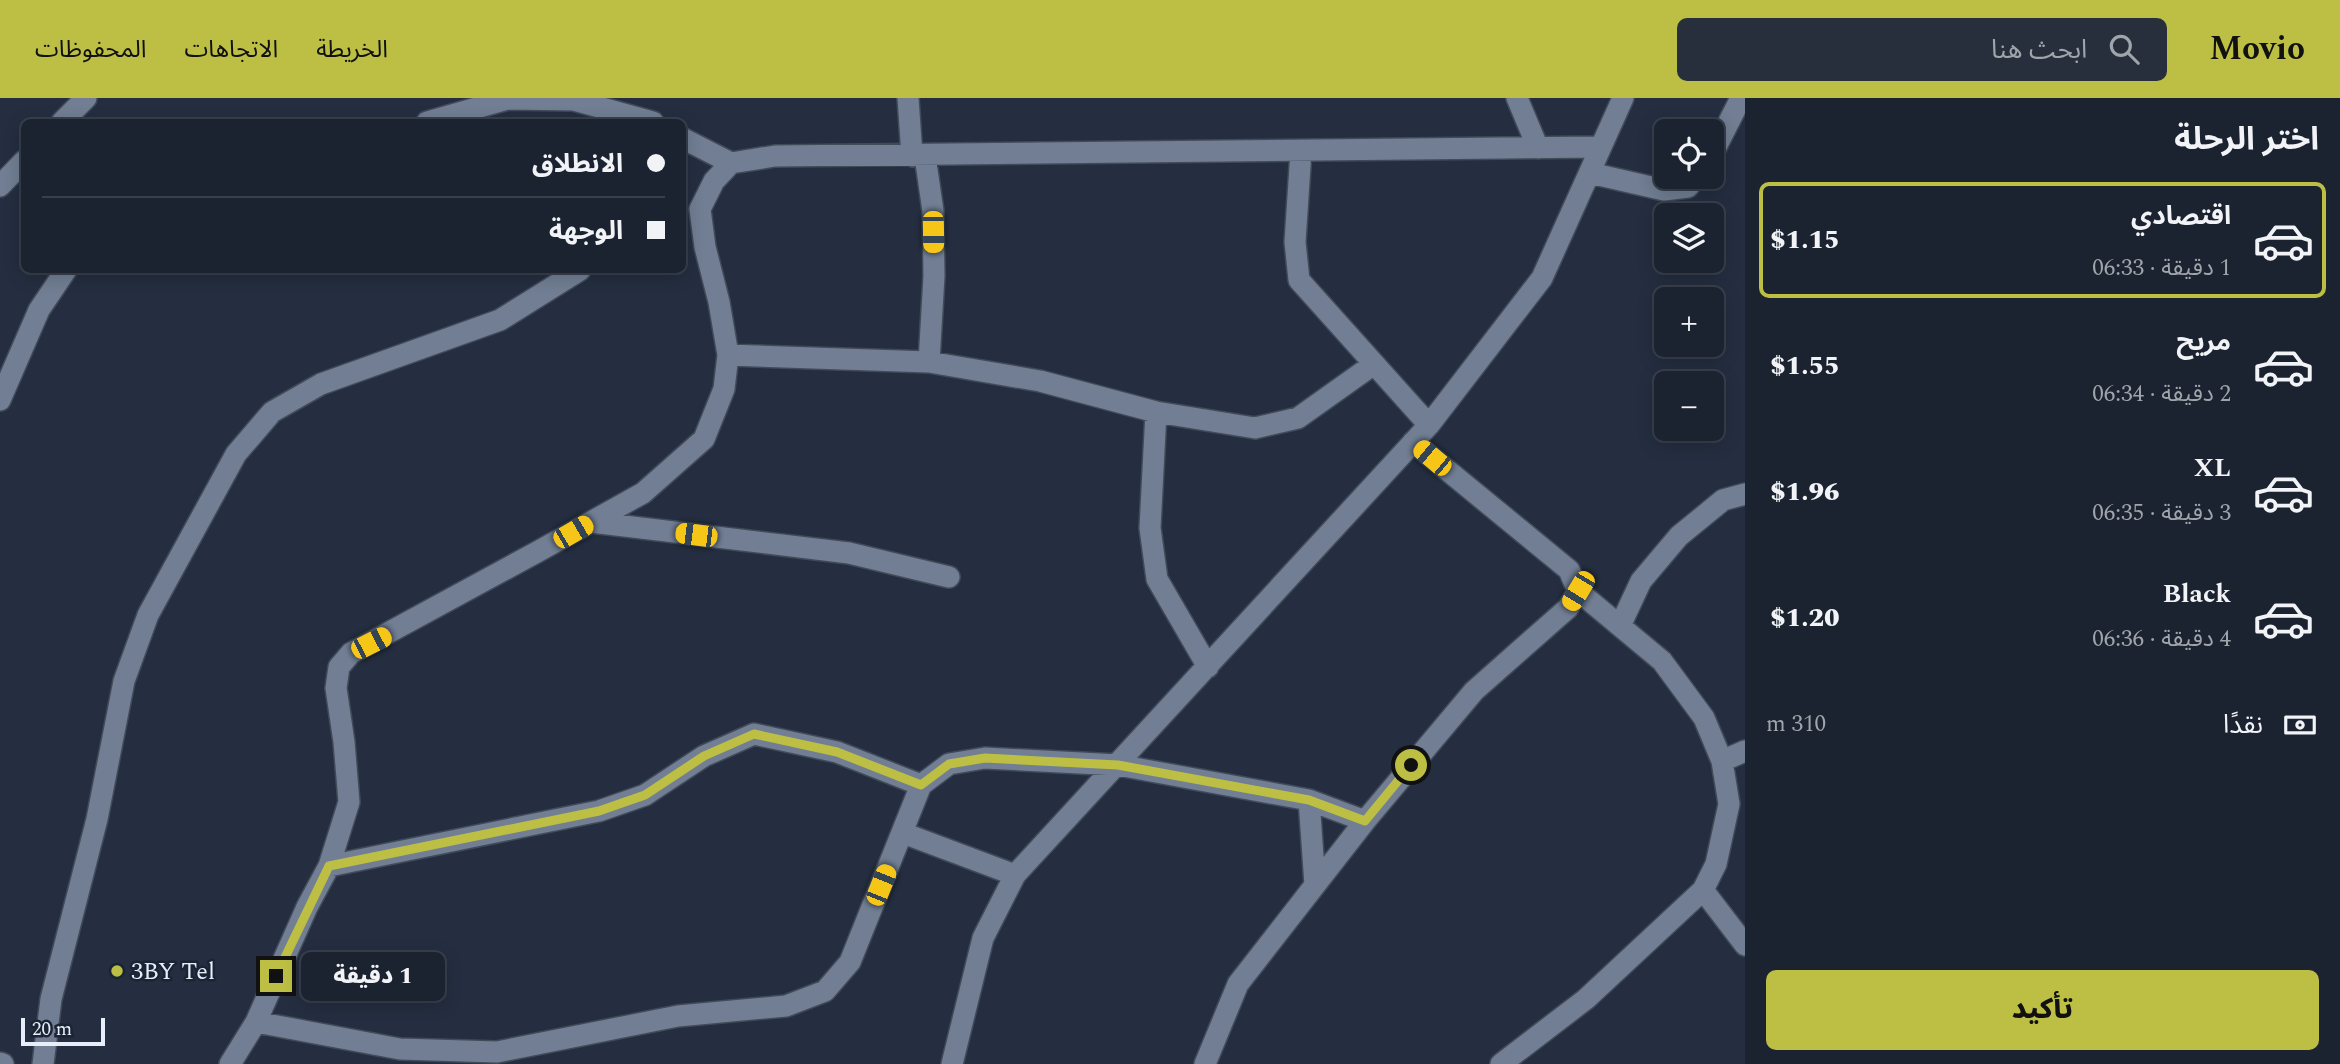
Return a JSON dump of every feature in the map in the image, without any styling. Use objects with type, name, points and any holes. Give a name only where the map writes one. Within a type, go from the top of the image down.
[{"type":"street","points":[[65,119],[86,98]]},
{"type":"street","points":[[908,98],[933,211],[934,276],[929,362]]},
{"type":"street","points":[[1517,98],[1538,148]]},
{"type":"street","points":[[952,1064],[983,938],[1015,875],[1429,425],[1542,278],[1623,98]]},
{"type":"street","points":[[1724,131],[1741,98]]},
{"type":"street","points":[[438,119],[508,99],[573,100],[642,119]]},
{"type":"street","points":[[686,140],[731,163],[775,156],[1601,148]]},
{"type":"street","points":[[1301,151],[1295,242],[1299,280],[1429,425]]},
{"type":"street","points":[[230,1064],[256,1023],[307,907],[329,866],[348,802],[344,743],[335,688],[339,667],[351,653],[643,493],[704,439],[724,389],[728,355],[705,247],[691,211],[731,163]]},
{"type":"street","points":[[0,186],[21,164]]},
{"type":"street","points":[[1590,173],[1654,188]]},
{"type":"street","points":[[0,400],[39,310],[64,273]]},
{"type":"street","points":[[43,1064],[51,999],[97,819],[124,681],[148,615],[236,454],[272,412],[321,384],[500,320],[575,273]]},
{"type":"street","points":[[728,355],[929,362],[1040,381],[1156,412],[1255,428],[1298,418],[1374,364]]},
{"type":"street","points":[[1156,412],[1150,528],[1157,579],[1208,667]]},
{"type":"street","points":[[1413,442],[1569,570],[1578,591],[1662,662],[1704,718],[1722,761],[1728,804],[1716,864],[1703,890],[1586,999],[1501,1064]]},
{"type":"street","points":[[1620,626],[1641,581],[1679,536],[1723,500],[1745,495]]},
{"type":"street","points":[[591,522],[849,553],[949,577]]},
{"type":"street","points":[[1205,1064],[1238,984],[1365,821],[1474,691],[1567,608],[1578,591]]},
{"type":"street","points":[[329,866],[599,811],[645,795],[704,756],[754,734],[837,752],[921,785]]},
{"type":"street","points":[[1722,761],[1745,751]]},
{"type":"street","points":[[256,1023],[400,1049],[498,1052],[678,1016],[786,1006],[825,991],[850,962],[921,785],[949,764],[985,758],[1118,765],[1309,800],[1365,821]]},
{"type":"street","points":[[1309,800],[1315,885]]},
{"type":"street","points":[[902,833],[1015,875]]},
{"type":"street","points":[[1703,890],[1745,944]]},
{"type":"place","name":"3BY Tel","points":[[117,971]]},
{"type":"route","points":[[276,976],[329,866],[599,811],[645,795],[704,756],[754,734],[837,752],[921,785],[949,764],[985,758],[1118,765],[1309,800],[1365,821],[1411,765]]}]
